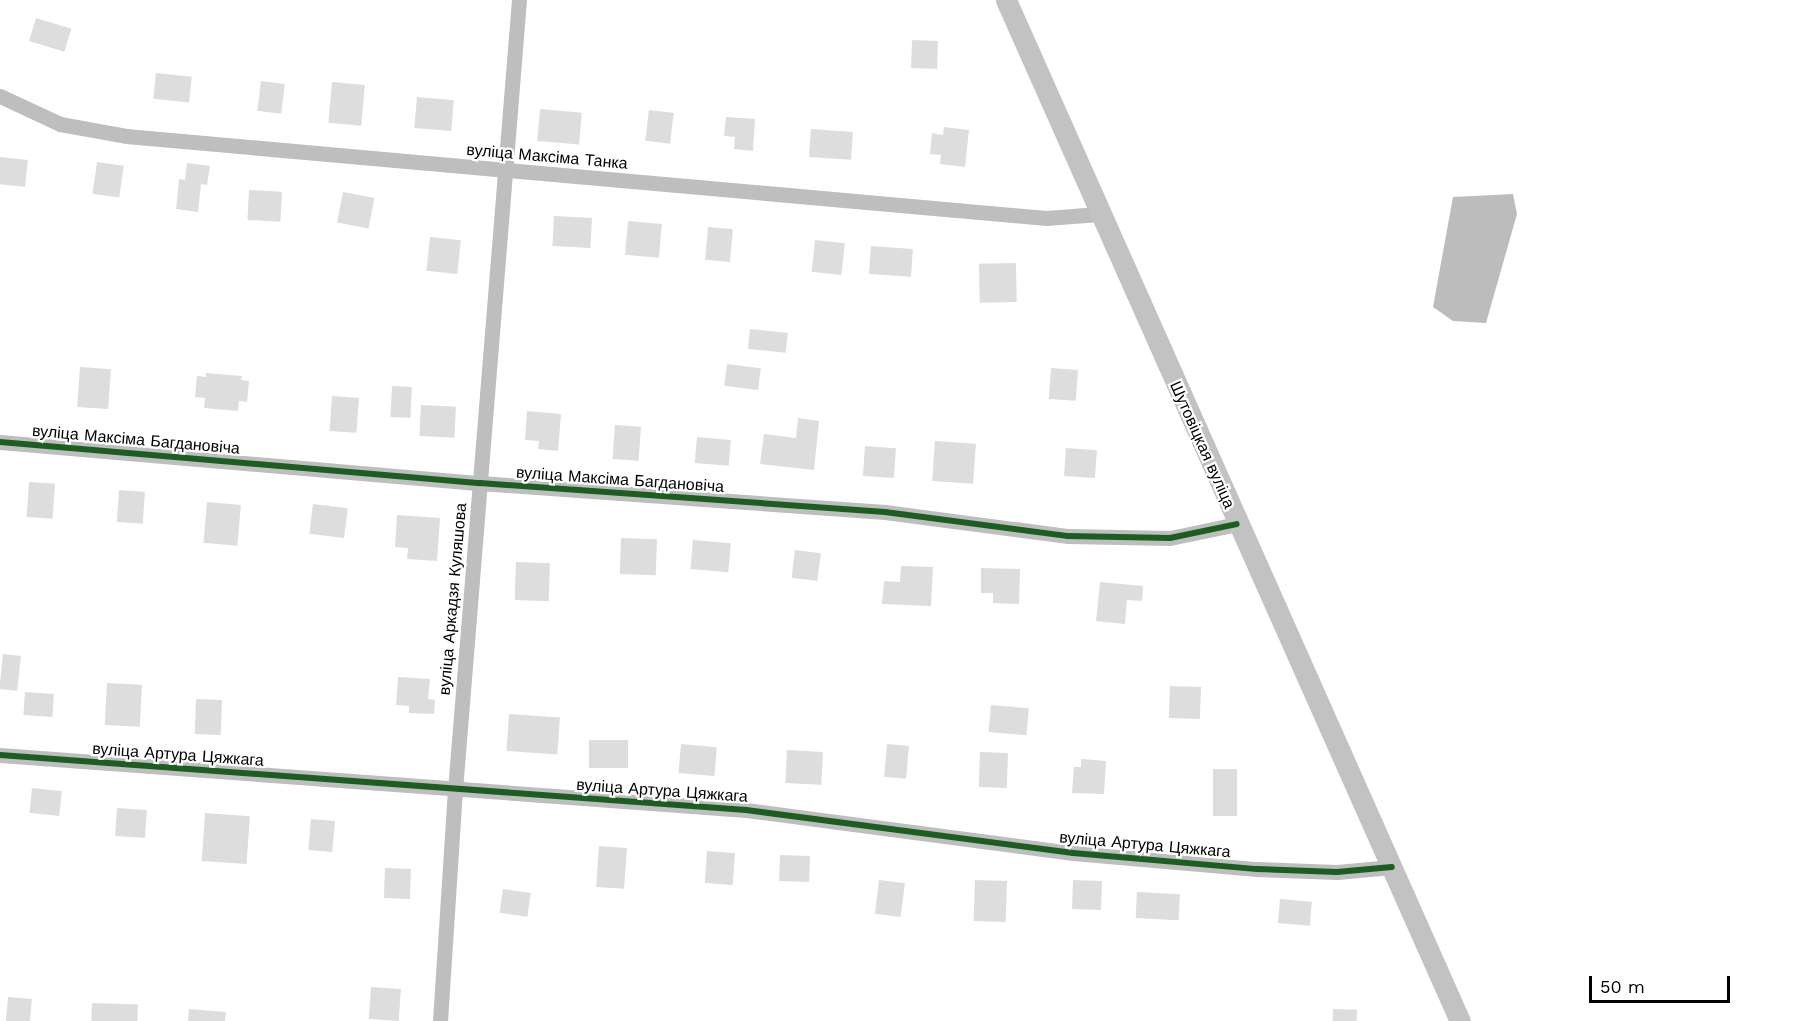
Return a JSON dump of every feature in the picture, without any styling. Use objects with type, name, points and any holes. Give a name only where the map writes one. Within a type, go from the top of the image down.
[{"type":"main road","name":"Шутовіцкая вуліца","points":[[1006,0],[1099,214],[1460,1021]]},
{"type":"street","name":"вуліца Аркадзя Куляшова","points":[[440,1021],[454,790],[503,172],[519,0]]},
{"type":"street","name":"вуліца Максіма Танка","points":[[0,96],[60,124],[126,136],[503,172],[1046,218],[1099,214]]},
{"type":"street","name":"вуліца Максіма Багдановіча","points":[[0,442],[480,483],[885,512],[1068,536],[1170,537],[1237,524]]},
{"type":"street","name":"вуліца Артура Цяжкага","points":[[0,755],[746,810],[1062,852],[1257,869],[1336,872],[1392,867]]},
{"type":"shaded area","points":[[1513,194],[1517,214],[1486,323],[1453,321],[1433,307],[1453,197]]},
{"type":"building","points":[[36,18],[71,29],[64,52],[29,41]]},
{"type":"building","points":[[912,40],[938,41],[937,69],[911,68]]},
{"type":"building","points":[[156,73],[192,77],[189,103],[153,99]]},
{"type":"building","points":[[261,81],[285,84],[281,114],[257,111]]},
{"type":"building","points":[[332,82],[365,85],[361,126],[328,123]]},
{"type":"building","points":[[417,97],[454,100],[451,131],[414,128]]},
{"type":"building","points":[[540,109],[582,113],[579,145],[537,141]]},
{"type":"building","points":[[649,110],[674,113],[670,144],[645,141]]},
{"type":"building","points":[[726,117],[755,119],[753,151],[734,149],[735,137],[724,136]]},
{"type":"building","points":[[944,127],[969,130],[965,167],[940,164],[941,155],[930,154],[932,133],[943,135]]},
{"type":"building","points":[[811,129],[853,132],[851,160],[809,157]]},
{"type":"building","points":[[0,157],[28,160],[25,187],[0,184]]},
{"type":"building","points":[[97,162],[124,166],[119,197],[93,194]]},
{"type":"building","points":[[187,163],[210,166],[207,185],[201,184],[198,212],[176,209],[179,179],[185,180]]},
{"type":"building","points":[[249,190],[282,192],[280,222],[247,220]]},
{"type":"building","points":[[343,192],[374,198],[368,229],[337,222]]},
{"type":"building","points":[[554,216],[592,218],[590,248],[552,246]]},
{"type":"building","points":[[628,221],[662,224],[659,258],[625,255]]},
{"type":"building","points":[[708,227],[733,229],[730,262],[705,260]]},
{"type":"building","points":[[430,237],[461,240],[457,274],[426,271]]},
{"type":"building","points":[[815,240],[845,243],[841,275],[812,272]]},
{"type":"building","points":[[871,246],[913,249],[911,277],[869,274]]},
{"type":"building","points":[[1016,263],[1017,302],[980,303],[979,264]]},
{"type":"building","points":[[750,329],[788,333],[786,353],[748,349]]},
{"type":"building","points":[[727,364],[761,368],[758,390],[724,386]]},
{"type":"building","points":[[80,367],[111,369],[108,409],[77,407]]},
{"type":"building","points":[[1051,368],[1078,370],[1076,401],[1049,399]]},
{"type":"building","points":[[206,373],[242,376],[241,380],[249,381],[247,402],[239,401],[238,411],[204,408],[205,398],[195,397],[197,376],[206,377]]},
{"type":"building","points":[[392,386],[412,387],[410,418],[390,417]]},
{"type":"building","points":[[332,396],[359,398],[356,433],[330,431]]},
{"type":"building","points":[[421,405],[456,407],[454,438],[419,436]]},
{"type":"building","points":[[527,411],[561,414],[558,451],[538,449],[539,441],[525,440]]},
{"type":"building","points":[[798,418],[819,421],[814,470],[760,464],[764,434],[796,438]]},
{"type":"building","points":[[615,425],[641,427],[639,461],[613,459]]},
{"type":"building","points":[[697,437],[731,440],[729,466],[695,463]]},
{"type":"building","points":[[935,441],[976,444],[973,484],[932,481]]},
{"type":"building","points":[[865,446],[896,448],[894,478],[863,476]]},
{"type":"building","points":[[1066,448],[1097,450],[1095,478],[1064,476]]},
{"type":"building","points":[[29,482],[55,484],[52,519],[27,517]]},
{"type":"building","points":[[119,490],[145,492],[143,524],[117,522]]},
{"type":"building","points":[[207,502],[241,505],[237,546],[203,543]]},
{"type":"building","points":[[313,504],[348,508],[344,538],[309,534]]},
{"type":"building","points":[[397,515],[440,518],[437,561],[407,559],[408,548],[395,547]]},
{"type":"building","points":[[621,538],[657,539],[656,575],[620,574]]},
{"type":"building","points":[[693,540],[731,543],[728,572],[690,569]]},
{"type":"building","points":[[795,550],[821,553],[817,581],[792,578]]},
{"type":"building","points":[[516,562],[550,563],[549,601],[515,600]]},
{"type":"building","points":[[901,566],[933,567],[931,606],[882,604],[884,581],[900,582]]},
{"type":"building","points":[[981,568],[1020,569],[1019,604],[993,603],[993,593],[981,593]]},
{"type":"building","points":[[1100,582],[1143,586],[1142,601],[1127,600],[1125,624],[1096,621]]},
{"type":"building","points":[[3,654],[21,656],[17,691],[0,689]]},
{"type":"building","points":[[398,677],[430,679],[428,699],[435,700],[434,714],[409,713],[409,706],[396,705]]},
{"type":"building","points":[[107,683],[142,685],[140,727],[105,725]]},
{"type":"building","points":[[1170,686],[1201,687],[1200,719],[1169,718]]},
{"type":"building","points":[[25,692],[54,694],[52,717],[23,715]]},
{"type":"building","points":[[196,699],[222,700],[221,735],[195,734]]},
{"type":"building","points":[[991,705],[1029,708],[1027,735],[989,732]]},
{"type":"building","points":[[509,714],[560,718],[557,754],[506,751]]},
{"type":"building","points":[[589,740],[628,740],[628,768],[589,768]]},
{"type":"building","points":[[681,744],[717,747],[714,776],[678,773]]},
{"type":"building","points":[[887,744],[909,746],[906,779],[884,777]]},
{"type":"building","points":[[787,750],[823,752],[821,785],[785,783]]},
{"type":"building","points":[[980,752],[1008,753],[1007,788],[979,787]]},
{"type":"building","points":[[1081,759],[1106,761],[1104,794],[1072,793],[1074,767],[1081,767]]},
{"type":"building","points":[[1213,769],[1237,769],[1237,816],[1213,816]]},
{"type":"building","points":[[32,788],[62,791],[59,816],[29,813]]},
{"type":"building","points":[[117,808],[147,810],[145,838],[115,836]]},
{"type":"building","points":[[205,813],[250,816],[247,864],[202,861]]},
{"type":"building","points":[[311,819],[335,821],[332,852],[308,850]]},
{"type":"building","points":[[599,846],[627,848],[624,889],[596,887]]},
{"type":"building","points":[[707,851],[735,853],[733,885],[705,883]]},
{"type":"building","points":[[780,855],[810,856],[809,882],[779,881]]},
{"type":"building","points":[[385,868],[411,869],[410,899],[384,898]]},
{"type":"building","points":[[879,880],[905,883],[901,917],[875,914]]},
{"type":"building","points":[[975,880],[1007,881],[1006,922],[974,921]]},
{"type":"building","points":[[1073,880],[1102,881],[1101,910],[1072,909]]},
{"type":"building","points":[[503,889],[531,893],[527,917],[500,913]]},
{"type":"building","points":[[1137,892],[1180,894],[1179,920],[1136,918]]},
{"type":"building","points":[[1280,899],[1312,902],[1310,926],[1278,923]]},
{"type":"building","points":[[371,987],[401,989],[399,1021],[369,1019]]},
{"type":"building","points":[[8,997],[32,999],[30,1021],[6,1021]]},
{"type":"building","points":[[92,1003],[138,1005],[137,1021],[91,1021]]},
{"type":"building","points":[[189,1009],[226,1012],[225,1021],[188,1021]]},
{"type":"building","points":[[1333,1009],[1357,1010],[1357,1021],[1333,1021]]},
{"type":"cycle path","points":[[0,442],[480,483],[885,512],[1068,536],[1170,538],[1237,524]]},
{"type":"cycle path","points":[[0,755],[746,810],[1073,853],[1257,869],[1337,872],[1392,867]]}]
